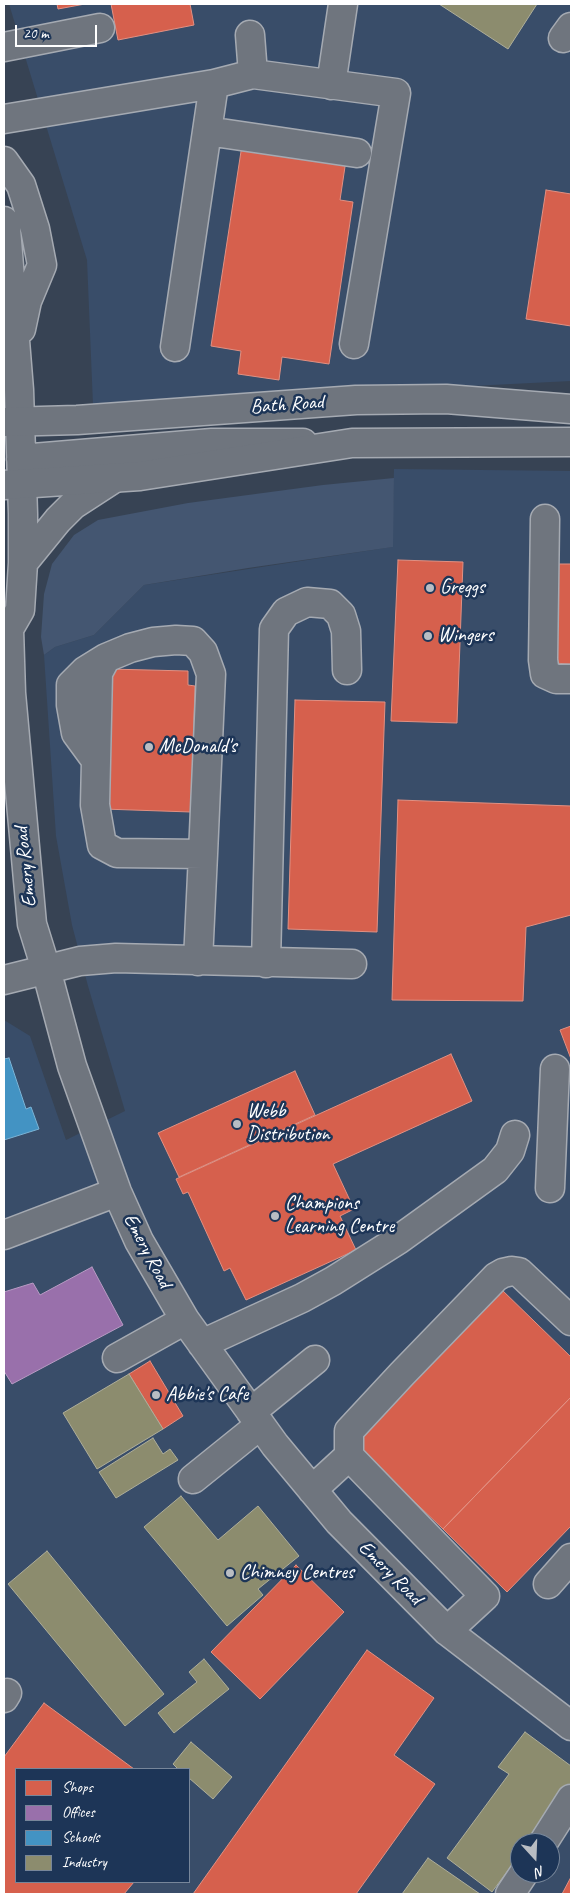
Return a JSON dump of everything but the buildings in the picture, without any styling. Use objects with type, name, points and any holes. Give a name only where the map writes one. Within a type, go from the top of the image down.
[{"type":"main road","points":[[331,85],[343,4]]},
{"type":"main road","points":[[4,47],[100,28]]},
{"type":"main road","points":[[250,35],[253,74]]},
{"type":"main road","points":[[4,119],[214,84],[253,74],[396,93],[354,344]]},
{"type":"main road","points":[[175,347],[214,84]]},
{"type":"main road","points":[[207,131],[357,153]]},
{"type":"main road","points":[[4,161],[21,185],[32,220],[42,265],[28,301],[16,352]]},
{"type":"main road","name":"Emery Road","points":[[4,221],[16,352],[11,454],[23,563],[20,610],[6,626],[32,924],[72,1066],[117,1192],[139,1241],[185,1320],[255,1419],[339,1522],[447,1631],[571,1726]]},
{"type":"main road","name":"Bath Road","points":[[11,454],[77,420],[356,400],[446,399],[571,409]]},
{"type":"main road","name":"Bath Road","points":[[11,454],[212,443],[571,442]]},
{"type":"main road","name":"Bath Road","points":[[11,454],[113,479],[352,443]]},
{"type":"main road","points":[[23,563],[63,515],[74,505],[113,479]]},
{"type":"main road","points":[[545,519],[543,660],[545,674],[556,679],[571,679]]},
{"type":"main road","points":[[266,963],[274,629],[286,612],[307,602],[330,604],[341,615],[346,631],[347,670]]},
{"type":"main road","points":[[198,961],[203,854],[211,674],[203,652],[193,641],[153,642],[130,648],[106,658],[85,671],[71,684],[71,705],[76,733],[95,759],[95,805],[102,845],[117,853],[203,854]]},
{"type":"main road","points":[[4,980],[80,961],[116,958],[352,964]]},
{"type":"main road","points":[[550,1188],[555,1069]]},
{"type":"main road","points":[[202,1344],[302,1298],[398,1240],[495,1170],[510,1151],[514,1135]]},
{"type":"main road","points":[[4,1236],[117,1192]]},
{"type":"main road","points":[[447,1631],[485,1596],[349,1456],[349,1431],[496,1277],[503,1273],[519,1272],[571,1321]]},
{"type":"main road","points":[[117,1358],[185,1320]]},
{"type":"main road","points":[[193,1479],[315,1360]]},
{"type":"main road","points":[[312,1490],[349,1456]]},
{"type":"main road","points":[[548,1584],[571,1558]]},
{"type":"main road","points":[[549,1833],[571,1799]]},
{"type":"main road","points":[[510,1894],[517,1883]]},
{"type":"shaded area","points":[[9,4],[571,4],[571,381],[93,405],[87,260]]},
{"type":"shaded area","points":[[394,469],[571,471],[571,1894],[4,1894],[4,1020],[30,1036],[66,1140],[125,1111],[72,925],[56,836],[44,655],[55,647],[94,635],[144,585],[392,547]]},
{"type":"shaded area","points":[[394,478],[393,547],[144,585],[94,635],[55,647],[44,655],[41,637],[44,594],[52,564],[74,535],[98,520],[188,503],[323,485]]},
{"type":"place","name":"Greggs","points":[[430,588]]},
{"type":"place","name":"Wingers","points":[[428,636]]},
{"type":"place","name":"McDonald's","points":[[149,747]]},
{"type":"place","name":"Webb Distribution","points":[[237,1124]]},
{"type":"place","name":"Champions Learning Centre","points":[[275,1216]]},
{"type":"place","name":"Abbie's Cafe","points":[[156,1395]]},
{"type":"place","name":"Chimney Centres","points":[[230,1573]]}]
